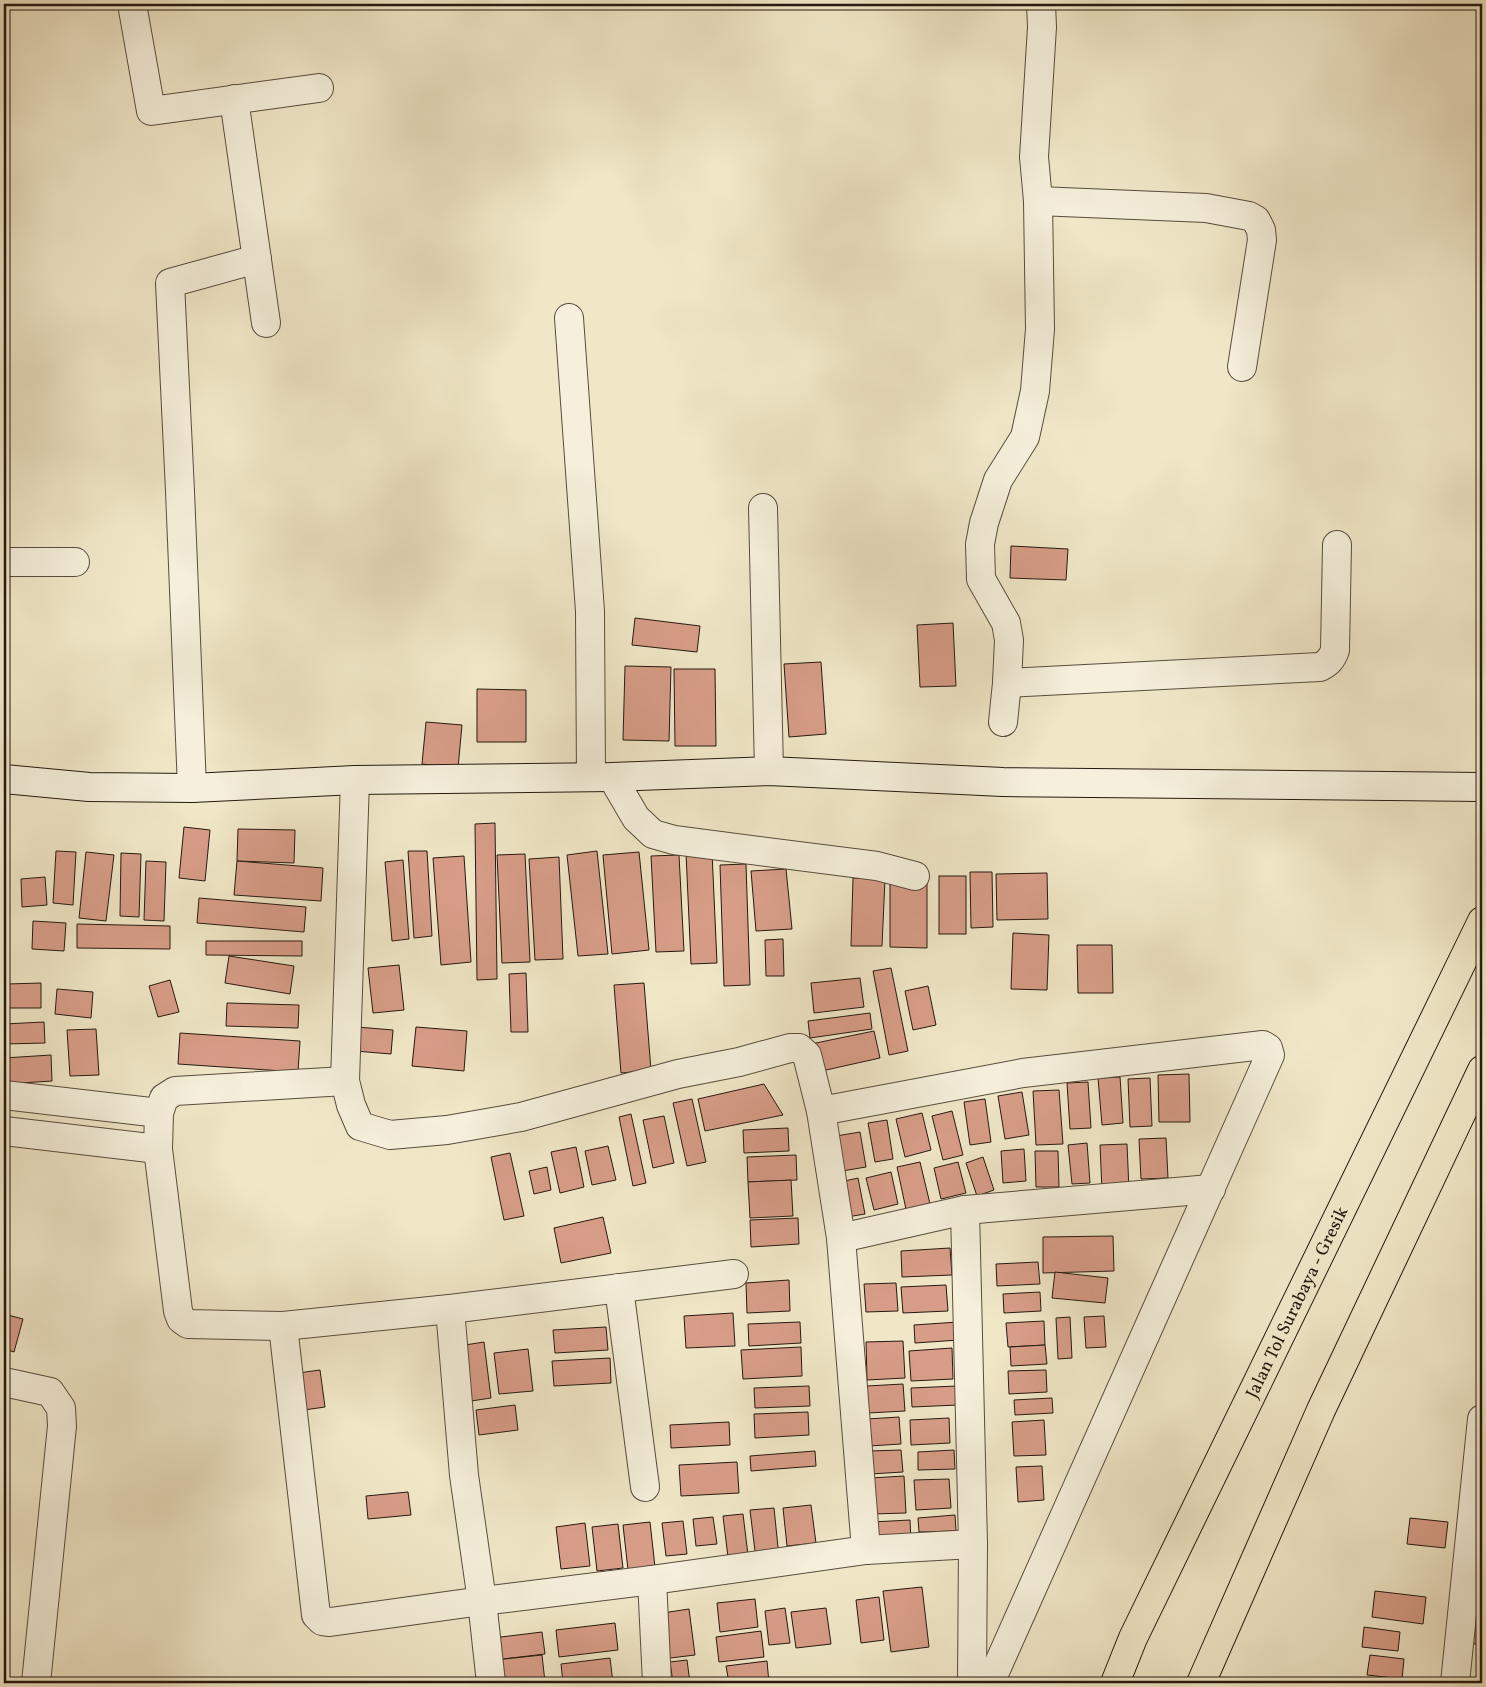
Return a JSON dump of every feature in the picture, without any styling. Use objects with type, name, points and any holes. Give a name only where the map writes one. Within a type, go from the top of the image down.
[{"type":"highway","name":"Jalan Tol Surabaya - Gresik","points":[[1114,1683],[1137,1629],[1482,921]]},
{"type":"highway","points":[[1201,1683],[1326,1401],[1482,1070]]},
{"type":"street","points":[[132,4],[142,115],[234,99],[319,88]]},
{"type":"street","points":[[1003,722],[1009,640],[1006,623],[981,579],[980,544],[984,523],[998,480],[1025,437],[1035,391],[1040,328],[1038,201],[1034,156],[1042,27],[1041,4]]},
{"type":"street","points":[[234,99],[266,323]]},
{"type":"street","points":[[1038,201],[1206,208],[1249,216],[1256,220],[1261,230],[1262,240],[1242,367]]},
{"type":"street","points":[[192,788],[170,283],[257,259]]},
{"type":"street","points":[[569,318],[602,777],[636,818],[653,834],[674,840],[877,866],[915,876]]},
{"type":"street","points":[[763,508],[769,771]]},
{"type":"street","points":[[1007,683],[1320,667],[1332,658],[1335,650],[1337,545]]},
{"type":"street","points":[[4,562],[75,562]]},
{"type":"street","points":[[4,779],[89,787],[192,788],[355,780],[602,777],[769,771],[1003,782],[1482,787]]},
{"type":"street","points":[[355,780],[345,1081],[351,1105],[360,1126],[390,1135],[447,1130],[521,1117],[678,1074],[739,1062],[790,1048],[798,1048],[807,1055],[820,1111],[841,1238],[866,1550]]},
{"type":"street","points":[[820,1111],[1023,1073],[1263,1045],[1268,1048],[1270,1055],[990,1683]]},
{"type":"street","points":[[345,1081],[175,1091],[164,1098],[159,1112],[158,1149],[178,1311],[181,1319],[188,1324],[283,1326],[450,1309],[734,1274]]},
{"type":"street","points":[[4,1095],[159,1112]]},
{"type":"street","points":[[4,1131],[158,1149]]},
{"type":"street","points":[[841,1238],[965,1210],[1211,1189]]},
{"type":"street","points":[[965,1210],[973,1544],[972,1683]]},
{"type":"street","points":[[619,1288],[645,1487]]},
{"type":"street","points":[[450,1309],[464,1475],[482,1601],[491,1683]]},
{"type":"street","points":[[283,1326],[316,1615],[322,1620],[330,1622],[866,1550],[973,1544]]},
{"type":"street","points":[[4,1382],[50,1392],[61,1408],[62,1426],[36,1683]]},
{"type":"street","points":[[1454,1683],[1482,1419]]},
{"type":"street","points":[[652,1580],[658,1683]]},
{"type":"building","points":[[1011,546],[1068,549],[1066,580],[1010,578]]},
{"type":"building","points":[[635,618],[700,626],[697,652],[632,645]]},
{"type":"building","points":[[953,623],[956,686],[920,687],[917,625]]},
{"type":"building","points":[[821,662],[826,734],[789,737],[784,664]]},
{"type":"building","points":[[625,666],[671,667],[669,741],[623,740]]},
{"type":"building","points":[[674,669],[715,669],[716,746],[675,746]]},
{"type":"building","points":[[477,689],[526,690],[526,742],[477,742]]},
{"type":"building","points":[[426,722],[462,725],[458,768],[422,764]]},
{"type":"building","points":[[495,823],[497,979],[477,980],[475,824]]},
{"type":"building","points":[[184,827],[210,830],[205,881],[179,878]]},
{"type":"building","points":[[238,829],[295,830],[294,863],[237,861]]},
{"type":"building","points":[[56,851],[76,852],[73,905],[53,903]]},
{"type":"building","points":[[408,851],[427,851],[432,936],[414,938]]},
{"type":"building","points":[[597,851],[608,954],[578,956],[567,855]]},
{"type":"building","points":[[86,852],[114,855],[106,921],[79,918]]},
{"type":"building","points":[[639,852],[649,950],[612,954],[603,855]]},
{"type":"building","points":[[712,852],[717,963],[691,964],[686,853]]},
{"type":"building","points":[[121,853],[141,854],[139,917],[120,916]]},
{"type":"building","points":[[525,854],[530,962],[502,963],[497,855]]},
{"type":"building","points":[[679,855],[684,951],[656,952],[651,856]]},
{"type":"building","points":[[464,856],[471,962],[441,965],[433,858]]},
{"type":"building","points":[[559,857],[563,959],[535,960],[529,859]]},
{"type":"building","points":[[403,860],[409,939],[392,941],[385,862]]},
{"type":"building","points":[[146,861],[166,862],[164,921],[144,920]]},
{"type":"building","points":[[237,861],[323,868],[321,901],[234,895]]},
{"type":"building","points":[[746,864],[750,985],[724,986],[720,865]]},
{"type":"building","points":[[786,869],[792,929],[756,931],[751,871]]},
{"type":"building","points":[[970,872],[992,872],[993,927],[971,928]]},
{"type":"building","points":[[1047,873],[1048,919],[997,920],[996,874]]},
{"type":"building","points":[[939,876],[966,876],[966,934],[939,934]]},
{"type":"building","points":[[45,877],[47,905],[22,907],[21,879]]},
{"type":"building","points":[[853,878],[885,879],[882,946],[851,946]]},
{"type":"building","points":[[890,879],[927,879],[927,948],[890,947]]},
{"type":"building","points":[[199,898],[306,907],[304,932],[197,923]]},
{"type":"building","points":[[33,921],[66,923],[64,951],[32,949]]},
{"type":"building","points":[[77,924],[170,926],[170,949],[77,948]]},
{"type":"building","points":[[1013,933],[1049,935],[1047,990],[1011,989]]},
{"type":"building","points":[[783,939],[784,976],[766,976],[765,940]]},
{"type":"building","points":[[206,941],[302,941],[302,956],[206,955]]},
{"type":"building","points":[[1077,945],[1112,945],[1113,993],[1078,993]]},
{"type":"building","points":[[229,956],[294,966],[290,994],[225,983]]},
{"type":"building","points":[[399,965],[404,1010],[373,1013],[368,968]]},
{"type":"building","points":[[891,968],[908,1051],[889,1055],[873,971]]},
{"type":"building","points":[[526,973],[528,1032],[511,1032],[509,974]]},
{"type":"building","points":[[860,978],[864,1007],[814,1013],[811,983]]},
{"type":"building","points":[[170,980],[179,1012],[158,1017],[149,986]]},
{"type":"building","points":[[41,983],[41,1008],[7,1008],[7,984]]},
{"type":"building","points":[[644,983],[651,1070],[621,1073],[614,985]]},
{"type":"building","points":[[928,986],[936,1025],[913,1030],[905,991]]},
{"type":"building","points":[[57,989],[93,992],[91,1018],[55,1014]]},
{"type":"building","points":[[227,1003],[299,1005],[298,1028],[226,1026]]},
{"type":"building","points":[[870,1013],[872,1029],[810,1038],[808,1021]]},
{"type":"building","points":[[44,1022],[45,1043],[4,1044],[4,1024]]},
{"type":"building","points":[[357,1027],[393,1030],[391,1054],[355,1051]]},
{"type":"building","points":[[416,1027],[467,1031],[464,1071],[412,1066]]},
{"type":"building","points":[[96,1029],[99,1075],[70,1076],[67,1030]]},
{"type":"building","points":[[874,1031],[880,1058],[817,1072],[811,1044]]},
{"type":"building","points":[[180,1033],[300,1041],[298,1072],[178,1064]]},
{"type":"building","points":[[51,1055],[52,1081],[4,1084],[4,1058]]},
{"type":"building","points":[[1189,1074],[1190,1122],[1159,1122],[1158,1075]]},
{"type":"building","points":[[1120,1077],[1123,1123],[1102,1125],[1098,1078]]},
{"type":"building","points":[[1150,1078],[1152,1126],[1130,1127],[1128,1079]]},
{"type":"building","points":[[1088,1082],[1091,1128],[1070,1129],[1067,1083]]},
{"type":"building","points":[[764,1084],[783,1115],[705,1131],[698,1099]]},
{"type":"building","points":[[1059,1090],[1063,1144],[1036,1145],[1033,1091]]},
{"type":"building","points":[[1022,1092],[1029,1135],[1005,1139],[998,1096]]},
{"type":"building","points":[[692,1099],[706,1162],[687,1166],[673,1103]]},
{"type":"building","points":[[985,1099],[991,1142],[970,1145],[964,1102]]},
{"type":"building","points":[[952,1111],[963,1155],[943,1160],[932,1116]]},
{"type":"building","points":[[922,1113],[931,1150],[905,1157],[896,1119]]},
{"type":"building","points":[[631,1114],[646,1183],[633,1186],[619,1117]]},
{"type":"building","points":[[664,1116],[674,1163],[653,1168],[643,1120]]},
{"type":"building","points":[[887,1120],[893,1159],[875,1162],[868,1123]]},
{"type":"building","points":[[788,1128],[789,1151],[744,1153],[743,1130]]},
{"type":"building","points":[[860,1132],[866,1167],[842,1171],[836,1136]]},
{"type":"building","points":[[1166,1138],[1168,1178],[1141,1179],[1139,1139]]},
{"type":"building","points":[[1087,1143],[1090,1183],[1072,1184],[1068,1145]]},
{"type":"building","points":[[1127,1144],[1129,1190],[1102,1191],[1100,1145]]},
{"type":"building","points":[[608,1146],[616,1180],[592,1185],[585,1151]]},
{"type":"building","points":[[576,1147],[584,1187],[560,1193],[551,1152]]},
{"type":"building","points":[[1024,1149],[1026,1181],[1003,1183],[1001,1151]]},
{"type":"building","points":[[1035,1151],[1058,1151],[1059,1187],[1036,1187]]},
{"type":"building","points":[[510,1153],[524,1216],[504,1220],[491,1157]]},
{"type":"building","points":[[796,1155],[797,1180],[748,1182],[747,1157]]},
{"type":"building","points":[[983,1157],[994,1190],[977,1196],[966,1163]]},
{"type":"building","points":[[920,1162],[931,1208],[907,1214],[897,1167]]},
{"type":"building","points":[[958,1162],[966,1193],[941,1199],[934,1168]]},
{"type":"building","points":[[547,1167],[551,1190],[534,1194],[529,1171]]},
{"type":"building","points":[[891,1172],[898,1204],[874,1210],[866,1178]]},
{"type":"building","points":[[858,1178],[865,1214],[847,1217],[840,1182]]},
{"type":"building","points":[[791,1180],[793,1216],[750,1218],[748,1182]]},
{"type":"building","points":[[603,1217],[611,1253],[561,1263],[554,1228]]},
{"type":"building","points":[[798,1218],[799,1244],[751,1247],[750,1220]]},
{"type":"building","points":[[1113,1236],[1114,1271],[1043,1273],[1043,1237]]},
{"type":"building","points":[[950,1248],[952,1275],[902,1277],[901,1251]]},
{"type":"building","points":[[1038,1262],[1040,1284],[997,1286],[996,1264]]},
{"type":"building","points":[[1055,1272],[1108,1278],[1105,1303],[1052,1298]]},
{"type":"building","points":[[789,1280],[790,1311],[747,1313],[746,1283]]},
{"type":"building","points":[[896,1283],[898,1311],[866,1312],[864,1284]]},
{"type":"building","points":[[946,1285],[948,1311],[903,1313],[901,1287]]},
{"type":"building","points":[[1040,1292],[1041,1311],[1004,1313],[1003,1294]]},
{"type":"building","points":[[733,1313],[735,1346],[686,1348],[684,1316]]},
{"type":"building","points":[[4,1314],[23,1319],[14,1352],[4,1349]]},
{"type":"building","points":[[1104,1316],[1106,1347],[1086,1348],[1084,1317]]},
{"type":"building","points":[[1070,1317],[1072,1358],[1058,1359],[1056,1318]]},
{"type":"building","points":[[1044,1321],[1045,1345],[1008,1347],[1006,1323]]},
{"type":"building","points":[[800,1322],[801,1343],[749,1346],[748,1324]]},
{"type":"building","points":[[958,1322],[959,1340],[915,1343],[914,1325]]},
{"type":"building","points":[[606,1327],[608,1350],[555,1353],[553,1330]]},
{"type":"building","points":[[903,1341],[905,1378],[867,1380],[866,1342]]},
{"type":"building","points":[[484,1342],[491,1398],[471,1401],[465,1345]]},
{"type":"building","points":[[1045,1345],[1047,1364],[1011,1366],[1010,1347]]},
{"type":"building","points":[[801,1347],[802,1376],[743,1379],[741,1350]]},
{"type":"building","points":[[952,1348],[953,1379],[911,1381],[909,1351]]},
{"type":"building","points":[[528,1349],[533,1391],[499,1394],[494,1353]]},
{"type":"building","points":[[610,1358],[611,1383],[554,1386],[552,1361]]},
{"type":"building","points":[[320,1370],[325,1407],[304,1410],[298,1373]]},
{"type":"building","points":[[1046,1370],[1047,1392],[1009,1394],[1008,1371]]},
{"type":"building","points":[[903,1384],[905,1411],[868,1413],[867,1386]]},
{"type":"building","points":[[809,1386],[810,1406],[755,1408],[754,1388]]},
{"type":"building","points":[[957,1386],[958,1405],[912,1407],[911,1388]]},
{"type":"building","points":[[1052,1398],[1053,1413],[1015,1415],[1014,1400]]},
{"type":"building","points":[[515,1405],[518,1430],[479,1435],[476,1410]]},
{"type":"building","points":[[808,1412],[809,1435],[755,1438],[754,1414]]},
{"type":"building","points":[[899,1417],[901,1444],[869,1446],[867,1419]]},
{"type":"building","points":[[949,1418],[950,1443],[911,1445],[910,1420]]},
{"type":"building","points":[[1044,1420],[1046,1455],[1014,1456],[1012,1422]]},
{"type":"building","points":[[729,1422],[730,1445],[671,1448],[670,1425]]},
{"type":"building","points":[[901,1450],[903,1472],[870,1474],[869,1451]]},
{"type":"building","points":[[954,1450],[955,1469],[918,1470],[918,1452]]},
{"type":"building","points":[[815,1451],[816,1466],[751,1471],[750,1456]]},
{"type":"building","points":[[737,1462],[739,1493],[681,1496],[679,1465]]},
{"type":"building","points":[[1042,1466],[1044,1500],[1018,1502],[1016,1467]]},
{"type":"building","points":[[904,1476],[906,1513],[872,1514],[871,1478]]},
{"type":"building","points":[[949,1479],[951,1508],[916,1510],[914,1480]]},
{"type":"building","points":[[408,1492],[411,1515],[368,1519],[366,1496]]},
{"type":"building","points":[[811,1505],[816,1543],[787,1546],[783,1508]]},
{"type":"building","points":[[774,1508],[779,1557],[756,1559],[750,1510]]},
{"type":"building","points":[[743,1514],[748,1555],[728,1557],[723,1516]]},
{"type":"building","points":[[955,1515],[956,1531],[919,1532],[918,1518]]},
{"type":"building","points":[[713,1517],[717,1544],[696,1546],[693,1519]]},
{"type":"building","points":[[1410,1518],[1448,1522],[1445,1548],[1407,1544]]},
{"type":"building","points":[[910,1520],[911,1541],[874,1542],[872,1522]]},
{"type":"building","points":[[683,1521],[687,1554],[666,1556],[662,1523]]},
{"type":"building","points":[[650,1522],[655,1567],[628,1570],[623,1525]]},
{"type":"building","points":[[585,1523],[590,1566],[561,1569],[556,1527]]},
{"type":"building","points":[[618,1524],[623,1568],[597,1571],[592,1527]]},
{"type":"building","points":[[922,1587],[929,1647],[891,1652],[883,1591]]},
{"type":"building","points":[[1480,1590],[1482,1590],[1482,1613],[1477,1613]]},
{"type":"building","points":[[1375,1591],[1426,1597],[1423,1624],[1372,1617]]},
{"type":"building","points":[[879,1597],[884,1640],[861,1643],[856,1600]]},
{"type":"building","points":[[755,1599],[758,1627],[720,1632],[717,1603]]},
{"type":"building","points":[[785,1608],[790,1643],[769,1645],[765,1611]]},
{"type":"building","points":[[826,1608],[831,1644],[796,1648],[791,1612]]},
{"type":"building","points":[[689,1609],[695,1655],[662,1659],[656,1614]]},
{"type":"building","points":[[1472,1619],[1482,1620],[1482,1645],[1469,1643]]},
{"type":"building","points":[[615,1623],[618,1650],[559,1657],[556,1630]]},
{"type":"building","points":[[1364,1627],[1400,1632],[1398,1651],[1362,1647]]},
{"type":"building","points":[[761,1631],[764,1657],[719,1662],[716,1637]]},
{"type":"building","points":[[542,1632],[545,1654],[495,1660],[493,1638]]},
{"type":"building","points":[[1481,1651],[1482,1677],[1478,1677]]},
{"type":"building","points":[[542,1655],[545,1682],[498,1683],[495,1660]]},
{"type":"building","points":[[1370,1655],[1404,1659],[1402,1679],[1367,1675]]},
{"type":"building","points":[[610,1658],[613,1683],[563,1683],[561,1664]]},
{"type":"building","points":[[687,1660],[690,1683],[673,1683],[670,1662]]},
{"type":"building","points":[[767,1661],[769,1683],[729,1683],[726,1666]]}]
